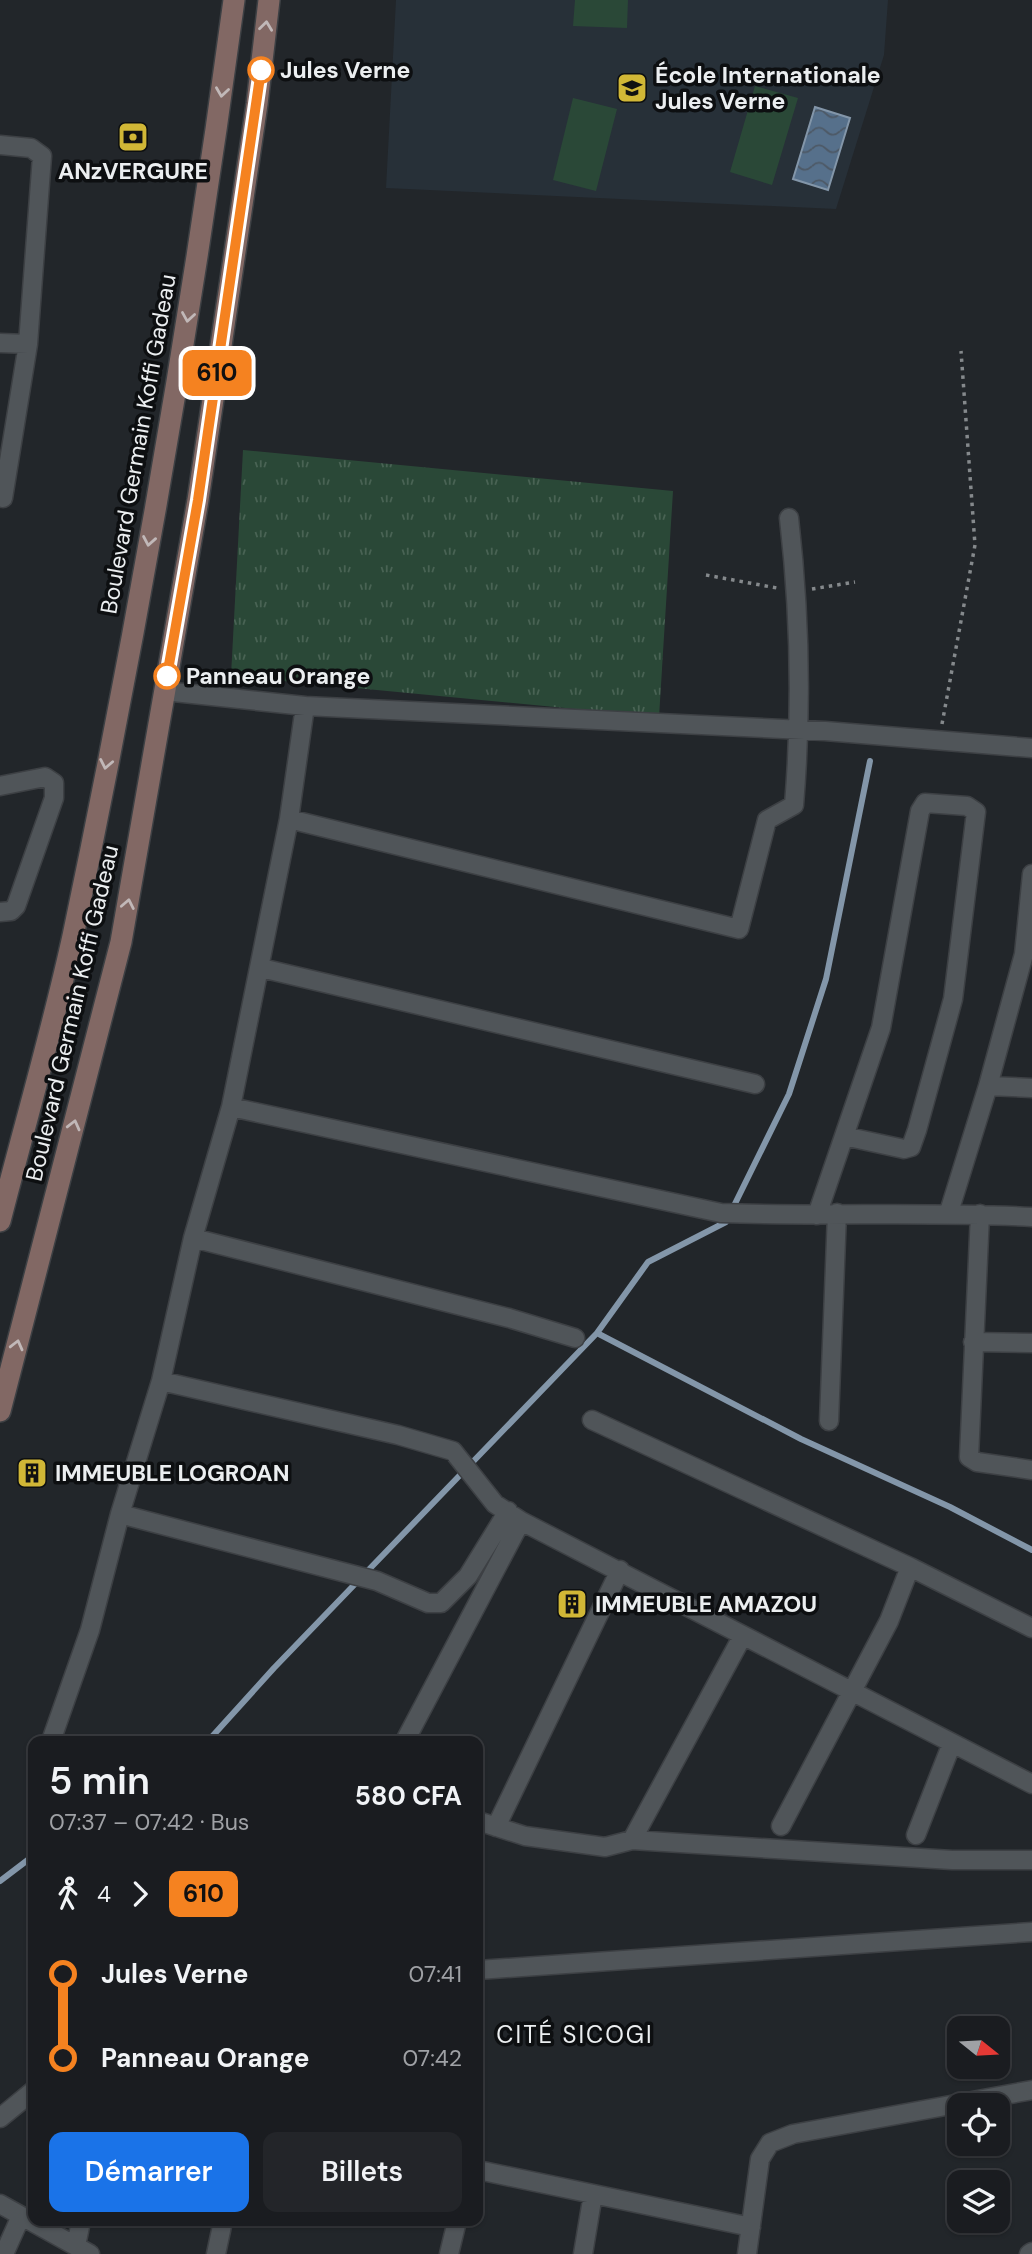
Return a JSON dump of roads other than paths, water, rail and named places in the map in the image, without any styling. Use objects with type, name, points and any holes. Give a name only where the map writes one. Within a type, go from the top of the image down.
[{"type":"main road","name":"Boulevard Germain Koffi Gadeau","points":[[0,1221],[72,939],[129,653],[189,306],[234,0]]},
{"type":"main road","name":"Boulevard Germain Koffi Gadeau","points":[[0,1411],[121,942],[198,500],[257,104],[269,0]]},
{"type":"street","points":[[0,145],[30,148],[42,156],[28,344],[3,498]]},
{"type":"street","points":[[0,342],[28,344]]},
{"type":"street","points":[[289,819],[739,929],[767,820],[794,805],[800,730],[798,592],[789,518]]},
{"type":"street","points":[[164,691],[305,706],[800,730],[1032,748]]},
{"type":"street","points":[[53,1736],[90,1630],[120,1514],[161,1381],[193,1238],[231,1107],[289,819],[305,706]]},
{"type":"street","points":[[0,786],[45,777],[54,783],[54,799],[16,906],[10,911],[0,912]]},
{"type":"street","points":[[817,1215],[844,1136],[881,1028],[920,811],[925,803],[972,808],[975,812],[953,999],[911,1147],[904,1149],[844,1136]]},
{"type":"street","points":[[949,1212],[1028,954],[1032,874]]},
{"type":"street","points":[[261,968],[755,1084]]},
{"type":"street","points":[[988,1086],[1032,1088]]},
{"type":"street","points":[[231,1107],[720,1213],[782,1216],[949,1212],[1032,1217]]},
{"type":"street","points":[[829,1421],[837,1213]]},
{"type":"street","points":[[980,1214],[969,1457],[977,1462],[1032,1470]]},
{"type":"street","points":[[193,1238],[509,1318],[575,1338]]},
{"type":"street","points":[[974,1342],[1032,1343]]},
{"type":"street","points":[[161,1381],[398,1435],[453,1451],[508,1512],[743,1637],[1032,1784]]},
{"type":"street","points":[[592,1420],[910,1567],[1032,1629]]},
{"type":"street","points":[[120,1514],[377,1581],[428,1602],[441,1603],[468,1576],[508,1512]]},
{"type":"street","points":[[407,1736],[508,1512]]},
{"type":"street","points":[[781,1826],[889,1621],[910,1567]]},
{"type":"street","points":[[496,1827],[620,1570]]},
{"type":"street","points":[[632,1840],[743,1637]]},
{"type":"street","points":[[916,1835],[952,1743]]},
{"type":"street","points":[[483,1823],[525,1836],[605,1847],[632,1840],[952,1860],[1032,1860]]},
{"type":"street","points":[[483,1970],[1032,1932]]},
{"type":"street","points":[[747,2254],[760,2159],[770,2143],[793,2134],[1032,2090]]},
{"type":"street","points":[[0,2118],[28,2095]]},
{"type":"street","points":[[483,2171],[751,2227]]},
{"type":"street","points":[[583,2254],[593,2194]]},
{"type":"street","points":[[0,2204],[28,2220]]},
{"type":"street","points":[[4,2254],[21,2216]]},
{"type":"street","points":[[39,2226],[83,2250]]},
{"type":"street","points":[[81,2226],[83,2250]]},
{"type":"street","points":[[216,2254],[222,2226]]},
{"type":"street","points":[[450,2254],[456,2226]]},
{"type":"water","points":[[815,107],[850,118],[828,190],[793,179]]},
{"type":"waterway","points":[[213,1736],[274,1668],[597,1333],[648,1262],[726,1222],[789,1094],[826,979],[870,761]]},
{"type":"waterway","points":[[597,1333],[801,1439],[950,1507],[1032,1550]]},
{"type":"waterway","points":[[0,1881],[28,1860]]},
{"type":"place","name":"Jules Verne","points":[[261,70]]},
{"type":"place","name":"École Internationale Jules Verne","points":[[632,88]]},
{"type":"place","name":"ANzVERGURE","points":[[133,137]]},
{"type":"place","name":"Panneau Orange","points":[[167,676]]},
{"type":"place","name":"IMMEUBLE LOGROAN","points":[[32,1473]]},
{"type":"place","name":"IMMEUBLE AMAZOU","points":[[572,1604]]},
{"type":"district","name":"CITÉ SICOGI","points":[[575,2035]]}]
